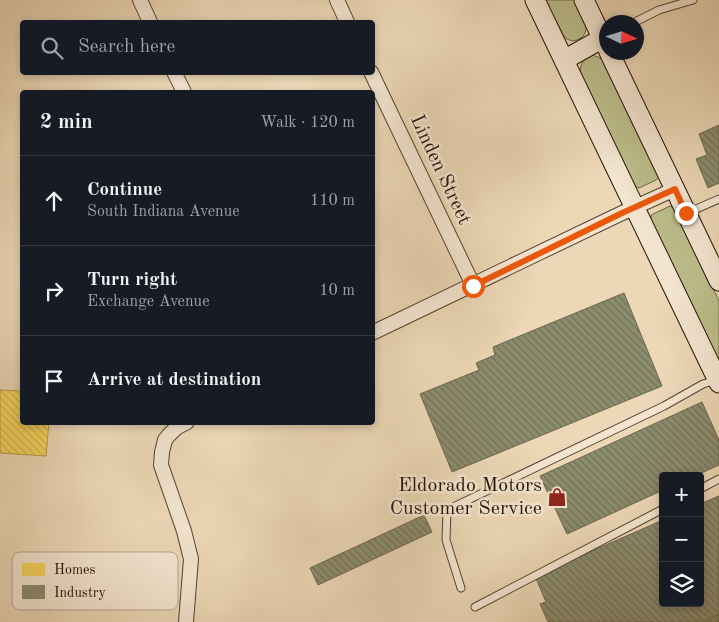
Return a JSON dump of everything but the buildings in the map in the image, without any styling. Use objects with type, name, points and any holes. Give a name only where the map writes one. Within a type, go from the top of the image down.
[{"type":"main road","points":[[535,0],[718,381]]},
{"type":"main road","points":[[584,0],[599,29]]},
{"type":"main road","points":[[564,60],[599,46]]},
{"type":"main road","points":[[614,60],[719,281]]},
{"type":"street","points":[[140,0],[149,20]]},
{"type":"street","points":[[337,0],[346,20]]},
{"type":"street","points":[[176,75],[183,90]]},
{"type":"street","name":"Linden Street","points":[[372,75],[473,286]]},
{"type":"street","points":[[375,332],[675,189]]},
{"type":"street","points":[[182,425],[172,432],[165,440],[161,465],[184,531],[191,559],[186,622]]},
{"type":"lane","points":[[644,17],[659,10],[693,0]]},
{"type":"lane","points":[[686,213],[719,199]]},
{"type":"lane","points":[[461,588],[446,540],[447,510],[664,406],[703,384],[718,381]]},
{"type":"lane","points":[[704,487],[719,479]]},
{"type":"lane","points":[[476,607],[659,511]]},
{"type":"green space","points":[[545,0],[575,0],[586,25],[586,30],[581,38],[573,41],[565,38]]},
{"type":"green space","points":[[592,55],[602,60],[659,177],[656,180],[639,188],[634,185],[581,75],[580,68],[586,59]]},
{"type":"green space","points":[[670,206],[676,210],[719,301],[719,361],[651,221],[651,215]]},
{"type":"place","name":"Eldorado Motors Customer Service","points":[[557,497]]},
{"type":"route","points":[[473,286],[675,189],[686,213]]}]
